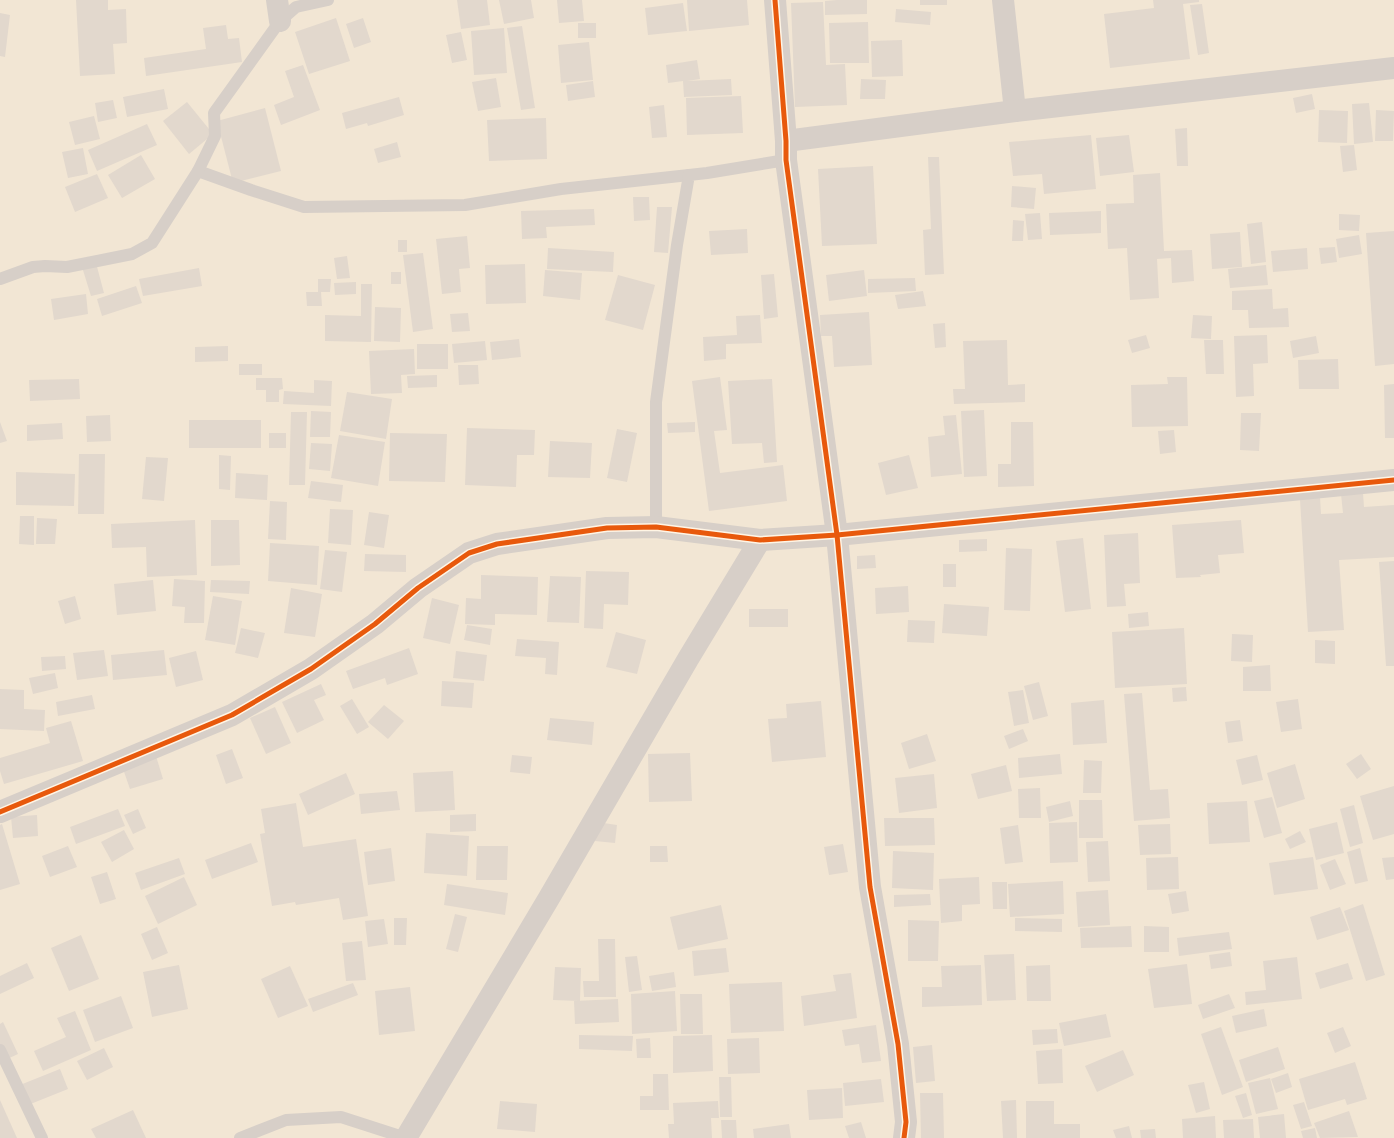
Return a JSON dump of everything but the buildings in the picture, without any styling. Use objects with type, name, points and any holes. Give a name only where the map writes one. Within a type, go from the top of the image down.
[{"type":"street","points":[[775,0],[786,150],[837,535],[870,887],[898,1044],[906,1122],[904,1138]]},
{"type":"street","points":[[1003,0],[1015,111]]},
{"type":"street","points":[[786,150],[1015,111],[1394,68]]},
{"type":"street","points":[[0,812],[232,716],[311,669],[375,624],[418,588],[469,553],[498,544],[607,528],[656,527],[760,540],[837,535],[1394,480]]},
{"type":"street","points":[[406,1138],[549,898],[688,659],[760,540]]},
{"type":"lane","points":[[0,279],[33,267],[67,267],[132,254],[152,243],[198,171],[215,136],[214,113],[278,10],[328,0]]},
{"type":"lane","points":[[198,171],[304,207],[465,205],[561,189],[707,173],[786,150]]},
{"type":"lane","points":[[656,527],[656,402],[677,244],[690,175]]},
{"type":"lane","points":[[0,1050],[42,1138]]},
{"type":"lane","points":[[240,1138],[286,1120],[341,1117],[406,1138]]},
{"type":"shaded area","points":[[0,0],[1394,0],[1394,1138],[0,1138]]},
{"type":"cycle path","points":[[775,0],[786,141],[786,160],[837,535],[870,887],[898,1044],[906,1122],[904,1138]]},
{"type":"cycle path","points":[[0,812],[232,715],[311,669],[375,624],[418,588],[469,553],[497,544],[607,528],[656,527],[760,540],[837,535],[1394,480]]}]
